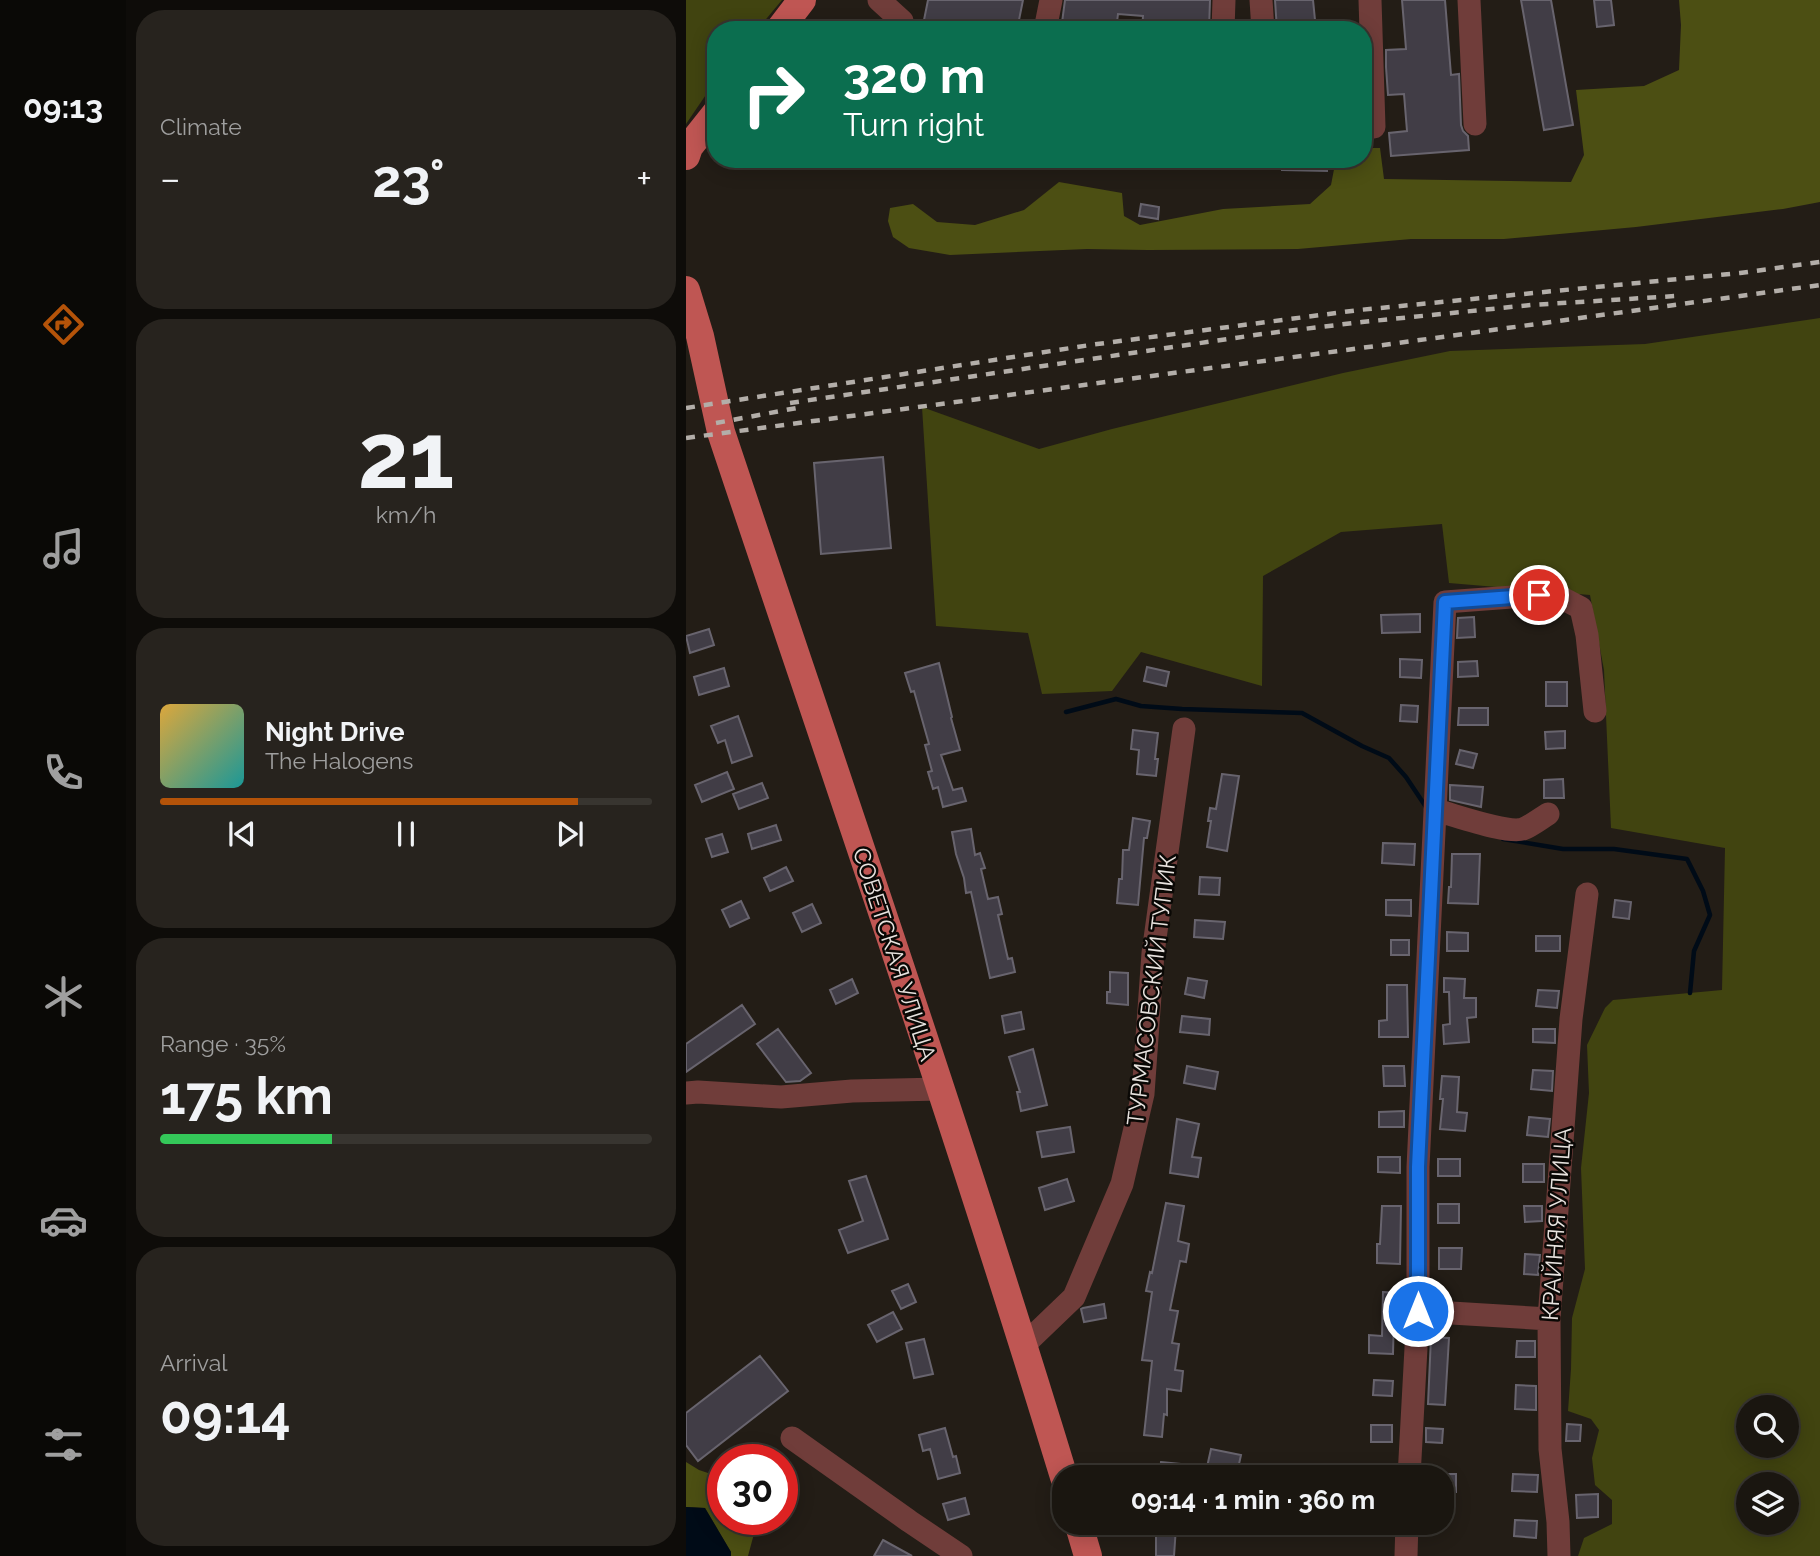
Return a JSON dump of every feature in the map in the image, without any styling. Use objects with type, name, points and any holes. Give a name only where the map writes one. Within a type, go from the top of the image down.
[{"type":"main road","points":[[786,21],[802,0]]},
{"type":"main road","points":[[686,156],[707,125]]},
{"type":"main road","name":"СОВЕТСКАЯ УЛИЦА","points":[[686,290],[700,336],[721,432],[940,1088],[1060,1465]]},
{"type":"main road","points":[[1082,1535],[1088,1556]]},
{"type":"street","points":[[879,0],[903,17]]},
{"type":"street","points":[[1047,21],[1051,0]]},
{"type":"street","points":[[1223,21],[1224,0]]},
{"type":"street","points":[[1261,0],[1262,21]]},
{"type":"street","points":[[1370,0],[1371,21]]},
{"type":"street","points":[[1469,0],[1475,124]]},
{"type":"street","points":[[1372,64],[1374,127]]},
{"type":"street","points":[[1410,1465],[1418,1311],[1418,1167],[1445,602],[1554,594],[1581,608],[1589,649],[1595,711]]},
{"type":"street","name":"ТУРМАСОВСКИЙ ТУПИК","points":[[1024,1345],[1074,1297],[1122,1184],[1143,1094],[1153,953],[1184,729]]},
{"type":"street","points":[[1435,816],[1460,816],[1494,827],[1522,830],[1548,814]]},
{"type":"street","name":"КРАЙНЯЯ УЛИЦА","points":[[1559,1556],[1550,1449],[1549,1319],[1571,1018],[1587,894]]},
{"type":"street","points":[[686,1093],[781,1097],[940,1088]]},
{"type":"street","points":[[1418,1311],[1549,1319]]},
{"type":"street","points":[[792,1438],[961,1556]]},
{"type":"street","points":[[1406,1556],[1407,1535]]},
{"type":"shaded area","points":[[686,0],[782,0],[764,21],[707,21],[707,93],[686,124]]},
{"type":"shaded area","points":[[1679,0],[1820,0],[1820,202],[1636,227],[1504,239],[1411,239],[1298,249],[1087,249],[950,255],[909,248],[893,237],[888,221],[890,208],[913,204],[937,222],[975,225],[1024,210],[1059,182],[1122,193],[1124,216],[1140,225],[1223,209],[1310,204],[1331,185],[1334,168],[1372,168],[1372,148],[1380,148],[1384,179],[1571,182],[1584,155],[1576,90],[1644,86],[1679,70]]},
{"type":"shaded area","points":[[1820,318],[1820,1556],[1578,1556],[1584,1538],[1612,1524],[1612,1500],[1595,1485],[1592,1458],[1599,1430],[1591,1419],[1568,1411],[1572,1318],[1585,1269],[1581,1168],[1589,1093],[1587,1045],[1605,1008],[1613,1000],[1722,990],[1725,848],[1611,828],[1604,670],[1590,595],[1449,583],[1442,524],[1341,532],[1263,576],[1262,686],[1141,652],[1112,691],[1042,694],[1028,633],[936,626],[922,407],[1039,449],[1343,373],[1450,351],[1645,344]]},
{"type":"shaded area","points":[[686,1462],[707,1473],[707,1511],[705,1508],[686,1507]]},
{"type":"shaded area","points":[[686,1507],[705,1508],[707,1535],[721,1535],[731,1556],[686,1556]]},
{"type":"shaded area","points":[[721,1535],[754,1535],[748,1556],[731,1556]]},
{"type":"building","points":[[928,0],[1023,0],[1019,21],[924,21]]},
{"type":"building","points":[[1065,0],[1210,0],[1209,21],[1143,21],[1143,16],[1118,14],[1117,21],[1062,21]]},
{"type":"building","points":[[1275,0],[1313,0],[1315,21],[1276,21]]},
{"type":"building","points":[[1402,0],[1445,0],[1451,75],[1459,74],[1461,125],[1468,136],[1469,150],[1391,156],[1389,133],[1407,131],[1404,94],[1388,95],[1386,67],[1386,50],[1406,49]]},
{"type":"building","points":[[1521,0],[1551,0],[1573,125],[1544,130]]},
{"type":"building","points":[[1594,0],[1611,0],[1614,25],[1597,27]]},
{"type":"building","points":[[1282,168],[1327,168],[1327,171]]},
{"type":"building","points":[[1141,204],[1159,207],[1158,219],[1139,216]]},
{"type":"building","points":[[883,457],[891,548],[821,554],[814,463]]},
{"type":"building","points":[[1420,614],[1420,632],[1382,633],[1381,615]]},
{"type":"building","points":[[1474,617],[1475,637],[1457,638],[1458,618]]},
{"type":"building","points":[[709,629],[714,645],[690,653],[686,636]]},
{"type":"building","points":[[1400,659],[1422,660],[1421,678],[1400,677]]},
{"type":"building","points":[[1477,661],[1478,676],[1458,677],[1458,662]]},
{"type":"building","points":[[939,663],[960,750],[941,755],[953,790],[962,788],[966,801],[943,807],[938,787],[933,789],[928,772],[932,771],[925,745],[929,744],[914,691],[911,692],[905,673]]},
{"type":"building","points":[[1147,667],[1169,672],[1166,686],[1144,681]]},
{"type":"building","points":[[724,668],[729,686],[699,695],[694,677]]},
{"type":"building","points":[[1546,682],[1567,682],[1567,706],[1546,706]]},
{"type":"building","points":[[1401,705],[1418,706],[1417,722],[1400,721]]},
{"type":"building","points":[[1459,708],[1488,708],[1488,725],[1458,725]]},
{"type":"building","points":[[738,716],[752,756],[732,763],[725,740],[718,743],[711,726]]},
{"type":"building","points":[[1133,730],[1158,733],[1156,776],[1137,774],[1139,750],[1131,749]]},
{"type":"building","points":[[1565,731],[1565,748],[1546,749],[1545,732]]},
{"type":"building","points":[[1460,750],[1477,754],[1473,768],[1456,764]]},
{"type":"building","points":[[727,772],[734,789],[702,802],[695,785]]},
{"type":"building","points":[[1222,774],[1239,776],[1227,851],[1207,847],[1210,808],[1216,809]]},
{"type":"building","points":[[1563,779],[1564,798],[1544,798],[1544,780]]},
{"type":"building","points":[[762,783],[768,798],[739,809],[733,794]]},
{"type":"building","points":[[1450,785],[1483,787],[1481,807],[1450,800]]},
{"type":"building","points":[[1133,818],[1150,821],[1147,838],[1144,838],[1138,905],[1117,903],[1119,879],[1122,879],[1123,850],[1129,850]]},
{"type":"building","points":[[776,825],[781,840],[752,849],[748,834]]},
{"type":"building","points":[[971,829],[975,855],[980,853],[985,868],[981,869],[988,899],[998,897],[1002,914],[998,915],[1008,959],[1012,958],[1015,972],[990,978],[971,892],[966,893],[952,832]]},
{"type":"building","points":[[722,834],[728,852],[712,857],[706,839]]},
{"type":"building","points":[[1383,843],[1415,844],[1414,865],[1382,863]]},
{"type":"building","points":[[1452,854],[1480,854],[1478,904],[1448,903]]},
{"type":"building","points":[[786,867],[793,881],[770,891],[764,878]]},
{"type":"building","points":[[1200,877],[1220,878],[1219,895],[1199,894]]},
{"type":"building","points":[[1386,900],[1411,900],[1411,916],[1386,915]]},
{"type":"building","points":[[1615,900],[1631,902],[1629,919],[1613,917]]},
{"type":"building","points":[[741,901],[749,918],[730,927],[722,910]]},
{"type":"building","points":[[812,904],[821,923],[802,932],[793,913]]},
{"type":"building","points":[[1195,920],[1225,922],[1223,939],[1194,937]]},
{"type":"building","points":[[1447,932],[1468,933],[1468,951],[1447,951]]},
{"type":"building","points":[[1536,936],[1560,936],[1560,951],[1536,951]]},
{"type":"building","points":[[1391,940],[1409,940],[1409,955],[1391,955]]},
{"type":"building","points":[[1110,972],[1128,973],[1128,1005],[1107,1003]]},
{"type":"building","points":[[1188,978],[1207,981],[1204,998],[1185,994]]},
{"type":"building","points":[[1444,978],[1465,979],[1464,998],[1476,998],[1476,1017],[1467,1018],[1469,1042],[1444,1044],[1443,1025],[1450,1024],[1449,992],[1444,992]]},
{"type":"building","points":[[852,979],[858,993],[836,1004],[830,990]]},
{"type":"building","points":[[1387,985],[1407,985],[1408,1037],[1379,1037],[1379,1021],[1387,1020]]},
{"type":"building","points":[[1538,990],[1559,991],[1557,1008],[1536,1006]]},
{"type":"building","points":[[742,1005],[755,1024],[686,1072],[686,1044]]},
{"type":"building","points":[[1021,1012],[1024,1029],[1005,1033],[1002,1016]]},
{"type":"building","points":[[1182,1016],[1210,1019],[1209,1035],[1180,1032]]},
{"type":"building","points":[[778,1029],[811,1073],[800,1081],[786,1082],[757,1044]]},
{"type":"building","points":[[1533,1029],[1555,1029],[1555,1043],[1533,1042]]},
{"type":"building","points":[[1033,1049],[1047,1105],[1021,1111],[1017,1092],[1020,1092],[1009,1057]]},
{"type":"building","points":[[1187,1066],[1218,1072],[1215,1089],[1184,1083]]},
{"type":"building","points":[[1383,1066],[1404,1066],[1405,1086],[1384,1086]]},
{"type":"building","points":[[1533,1070],[1553,1071],[1552,1091],[1531,1089]]},
{"type":"building","points":[[1442,1076],[1459,1077],[1457,1112],[1467,1113],[1465,1131],[1440,1129]]},
{"type":"building","points":[[1404,1111],[1404,1127],[1379,1127],[1379,1112]]},
{"type":"building","points":[[1529,1117],[1550,1119],[1548,1137],[1527,1135]]},
{"type":"building","points":[[1177,1119],[1199,1124],[1192,1157],[1201,1158],[1198,1177],[1170,1173]]},
{"type":"building","points":[[1070,1127],[1074,1152],[1042,1157],[1037,1132]]},
{"type":"building","points":[[1378,1157],[1400,1157],[1400,1173],[1378,1172]]},
{"type":"building","points":[[1438,1159],[1460,1159],[1460,1176],[1438,1176]]},
{"type":"building","points":[[1523,1164],[1544,1164],[1544,1182],[1523,1182]]},
{"type":"building","points":[[866,1176],[888,1239],[848,1253],[839,1230],[863,1221],[849,1181]]},
{"type":"building","points":[[1067,1179],[1074,1201],[1045,1210],[1039,1188]]},
{"type":"building","points":[[1166,1203],[1184,1206],[1178,1241],[1189,1244],[1186,1262],[1180,1261],[1170,1310],[1178,1311],[1172,1343],[1179,1344],[1175,1370],[1183,1371],[1181,1391],[1167,1389],[1167,1415],[1164,1414],[1162,1437],[1144,1435],[1152,1361],[1142,1360],[1152,1292],[1146,1291]]},
{"type":"building","points":[[1438,1204],[1459,1204],[1459,1223],[1438,1223]]},
{"type":"building","points":[[1382,1206],[1401,1206],[1400,1264],[1377,1263]]},
{"type":"building","points":[[1524,1206],[1542,1206],[1542,1221],[1525,1222]]},
{"type":"building","points":[[1439,1248],[1462,1248],[1461,1269],[1439,1269]]},
{"type":"building","points":[[1525,1254],[1540,1255],[1538,1275],[1524,1274]]},
{"type":"building","points":[[908,1284],[916,1302],[901,1309],[892,1291]]},
{"type":"building","points":[[1383,1292],[1399,1293],[1398,1315],[1394,1315],[1393,1354],[1369,1353],[1369,1335],[1382,1336]]},
{"type":"building","points":[[1104,1304],[1106,1318],[1084,1322],[1081,1309]]},
{"type":"building","points":[[893,1312],[902,1329],[877,1342],[868,1325]]},
{"type":"building","points":[[1431,1337],[1449,1338],[1445,1405],[1428,1404]]},
{"type":"building","points":[[924,1339],[933,1374],[914,1378],[906,1343]]},
{"type":"building","points":[[1517,1341],[1535,1341],[1535,1357],[1516,1357]]},
{"type":"building","points":[[760,1356],[788,1391],[720,1444],[707,1444],[707,1454],[698,1461],[686,1445],[686,1413]]},
{"type":"building","points":[[1374,1380],[1393,1381],[1392,1396],[1373,1395]]},
{"type":"building","points":[[1516,1385],[1536,1386],[1536,1410],[1515,1409]]},
{"type":"building","points":[[1567,1424],[1581,1425],[1580,1441],[1566,1441]]},
{"type":"building","points":[[1371,1425],[1392,1425],[1392,1442],[1371,1442]]},
{"type":"building","points":[[945,1428],[960,1473],[938,1479],[930,1449],[923,1451],[919,1435]]},
{"type":"building","points":[[1426,1428],[1443,1429],[1442,1443],[1426,1442]]},
{"type":"building","points":[[1211,1449],[1241,1455],[1239,1465],[1207,1465]]},
{"type":"building","points":[[1161,1462],[1180,1464],[1180,1465],[1161,1465]]},
{"type":"building","points":[[1454,1474],[1456,1474],[1454,1492]]},
{"type":"building","points":[[1513,1474],[1538,1475],[1537,1492],[1512,1491]]},
{"type":"building","points":[[1598,1494],[1598,1517],[1577,1518],[1576,1495]]},
{"type":"building","points":[[965,1498],[969,1514],[948,1520],[943,1504]]},
{"type":"building","points":[[1515,1520],[1537,1521],[1536,1538],[1514,1536]]},
{"type":"building","points":[[1156,1535],[1175,1535],[1174,1556],[1156,1556]]},
{"type":"building","points":[[883,1540],[912,1556],[874,1556]]},
{"type":"waterway","points":[[1066,712],[1116,699],[1141,706],[1302,713],[1389,758],[1406,777],[1426,807]]},
{"type":"waterway","points":[[1503,839],[1563,849],[1614,849],[1687,859],[1703,891],[1710,915],[1694,951],[1690,993]]},
{"type":"railway","points":[[686,408],[1090,345],[1359,310],[1740,273],[1820,262]]},
{"type":"railway","points":[[686,438],[1820,285]]},
{"type":"railway","points":[[790,403],[1262,334],[1531,305],[1676,296]]},
{"type":"railway","points":[[716,423],[802,407]]},
{"type":"route","points":[[1418,1311],[1418,1167],[1445,602],[1539,595]]}]
